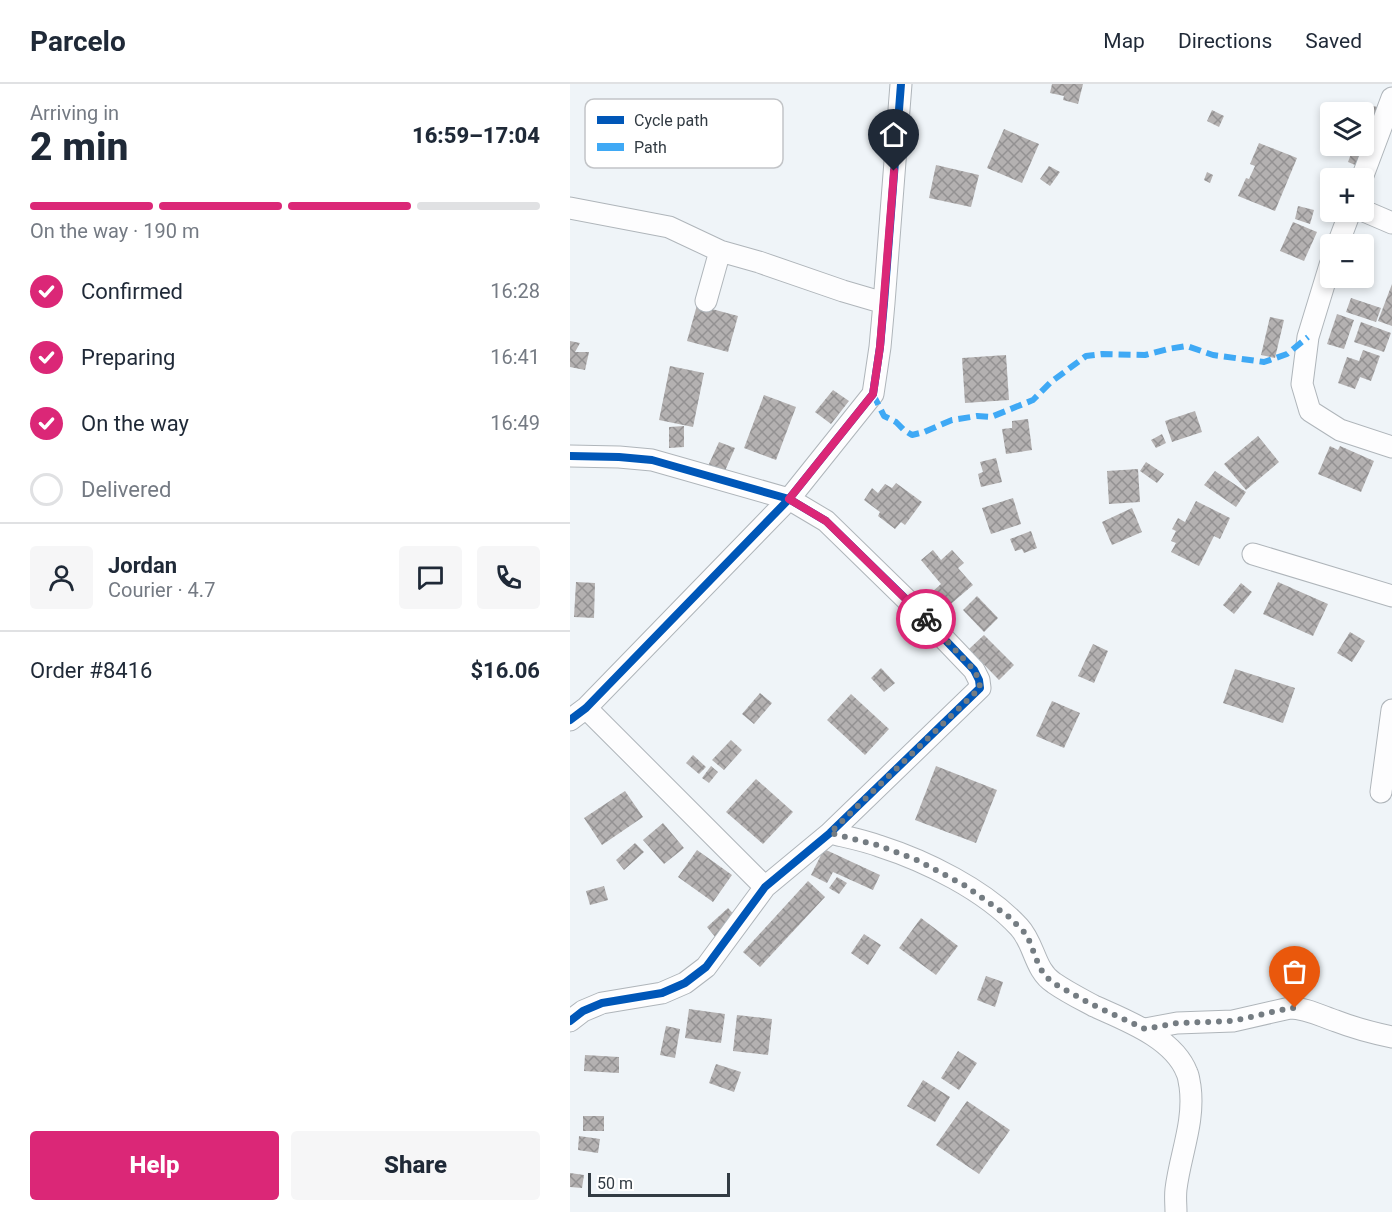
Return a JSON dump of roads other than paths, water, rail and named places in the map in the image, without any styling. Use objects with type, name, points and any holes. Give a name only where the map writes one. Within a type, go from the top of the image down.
[{"type":"street","points":[[765,887],[578,714],[789,499],[873,394],[884,303],[901,84]]},
{"type":"street","points":[[1366,168],[1392,98]]},
{"type":"street","points":[[570,208],[669,227],[720,251],[884,303]]},
{"type":"street","points":[[1374,215],[1392,223]]},
{"type":"street","points":[[706,301],[720,251]]},
{"type":"street","points":[[1323,288],[1308,337],[1302,384],[1310,411],[1340,430],[1392,447]]},
{"type":"street","points":[[570,456],[652,460],[789,499],[826,521],[908,601],[974,670],[980,688],[830,833],[765,887],[706,967],[685,983],[662,993],[602,1003],[583,1011],[570,1021]]},
{"type":"street","points":[[1253,554],[1392,596]]},
{"type":"street","points":[[1381,792],[1392,710]]},
{"type":"street","points":[[830,833],[877,845],[917,860],[964,885],[1008,916],[1027,935],[1039,966],[1045,976],[1055,984],[1145,1029],[1176,1054],[1188,1073],[1191,1099],[1189,1125],[1176,1190],[1176,1212]]},
{"type":"street","points":[[1145,1029],[1177,1023],[1233,1021],[1295,1008],[1370,1033],[1392,1037]]}]
